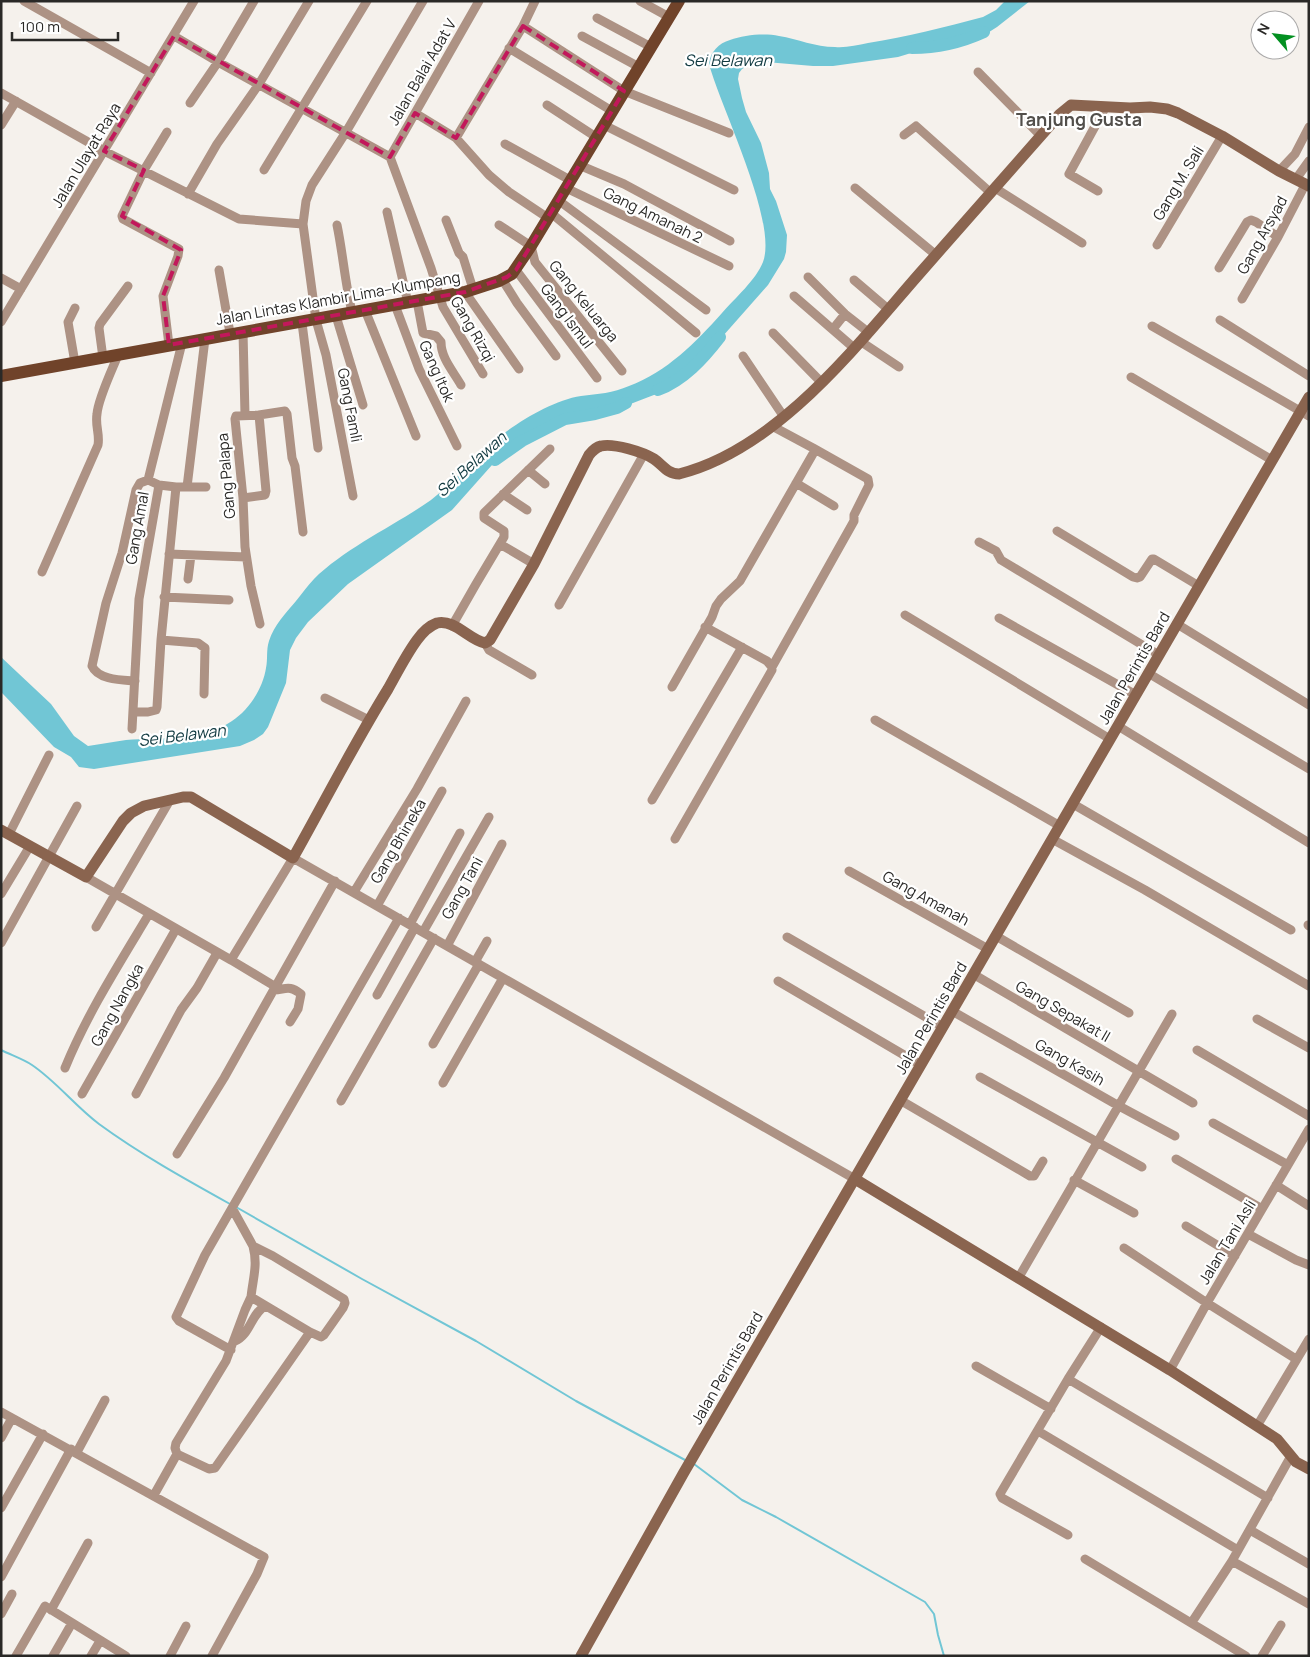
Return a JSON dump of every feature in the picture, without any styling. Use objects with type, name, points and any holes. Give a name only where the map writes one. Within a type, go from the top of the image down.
[{"type":"main road","name":"Jalan Lintas Klambir Lima–Klumpang","points":[[1,376],[236,333],[302,323],[352,312],[395,306],[469,290],[502,279],[516,270],[679,1]]},
{"type":"street","points":[[24,1],[151,73]]},
{"type":"street","name":"Jalan Ulayat Raya","points":[[1,322],[194,1]]},
{"type":"street","points":[[190,103],[218,62],[254,1]]},
{"type":"street","points":[[188,194],[310,1]]},
{"type":"street","points":[[264,170],[367,1]]},
{"type":"street","name":"Gang Famli","points":[[353,496],[326,355],[316,320],[303,224],[306,201],[312,185],[346,132],[423,1]]},
{"type":"street","name":"Jalan Balai Adat V","points":[[390,157],[479,1]]},
{"type":"street","points":[[456,138],[523,26],[535,1]]},
{"type":"street","points":[[640,1],[669,16]]},
{"type":"street","points":[[597,18],[651,47]]},
{"type":"street","points":[[523,26],[624,91],[729,133]]},
{"type":"street","points":[[174,36],[390,157]]},
{"type":"street","points":[[582,36],[639,67]]},
{"type":"street","points":[[509,48],[612,111]]},
{"type":"street","points":[[978,72],[1041,136]]},
{"type":"street","points":[[1,93],[104,151],[239,219],[303,224]]},
{"type":"street","points":[[1,125],[16,101]]},
{"type":"street","points":[[547,104],[596,137]]},
{"type":"street","points":[[485,643],[493,636],[534,564],[589,454],[595,448],[603,445],[612,445],[644,454],[659,462],[665,469],[674,474],[680,474],[715,461],[741,448],[772,426],[821,382],[861,340],[1041,136],[1071,106],[1167,109],[1193,119],[1279,171],[1303,183]]},
{"type":"street","points":[[1098,191],[1069,174],[1106,108]]},
{"type":"street","points":[[415,113],[456,138],[489,176],[510,192],[549,215],[696,333]]},
{"type":"street","points":[[604,125],[734,190]]},
{"type":"street","points":[[904,135],[916,126],[993,191],[1082,243]]},
{"type":"street","points":[[1279,171],[1295,154],[1309,127]]},
{"type":"street","points":[[167,132],[144,170],[122,216],[124,219],[179,249],[163,296],[175,344]]},
{"type":"street","name":"Gang M. Sali","points":[[1157,245],[1222,136]]},
{"type":"street","name":"Gang Amanah 2","points":[[505,144],[568,184],[729,266]]},
{"type":"street","name":"Gang Rizqi","points":[[390,157],[431,268],[443,307],[483,374]]},
{"type":"street","name":"Gang Arsyad","points":[[1242,299],[1278,237],[1303,183],[1309,161]]},
{"type":"street","points":[[579,165],[624,184],[730,241]]},
{"type":"street","points":[[855,188],[936,255]]},
{"type":"street","points":[[558,200],[706,310]]},
{"type":"street","points":[[387,212],[423,333],[436,336],[441,342],[441,353],[451,366],[460,385]]},
{"type":"street","points":[[446,220],[464,259],[469,290],[518,369]]},
{"type":"street","points":[[1219,268],[1247,222],[1256,222],[1278,237]]},
{"type":"street","points":[[337,225],[344,258],[344,277],[352,312]]},
{"type":"street","points":[[499,225],[531,246]]},
{"type":"street","name":"Gang Keluarga","points":[[531,246],[535,262],[622,371]]},
{"type":"street","name":"Gang Palapa","points":[[219,270],[236,333],[245,415],[236,416],[235,419],[243,498],[246,557],[260,624]]},
{"type":"street","name":"Gang Ismul","points":[[516,270],[597,378]]},
{"type":"street","points":[[808,277],[845,314],[861,340]]},
{"type":"street","points":[[1,278],[21,289]]},
{"type":"street","points":[[502,279],[556,356]]},
{"type":"street","points":[[854,280],[888,309]]},
{"type":"street","points":[[103,358],[100,324],[128,286]]},
{"type":"street","points":[[794,296],[833,329],[861,340],[899,368]]},
{"type":"street","name":"Gang Itok","points":[[395,306],[419,369],[456,446]]},
{"type":"street","points":[[75,308],[68,322],[75,363]]},
{"type":"street","points":[[365,310],[416,436]]},
{"type":"street","points":[[833,329],[845,314]]},
{"type":"street","points":[[336,316],[363,405]]},
{"type":"street","points":[[1220,320],[1309,376]]},
{"type":"street","points":[[302,323],[318,448]]},
{"type":"street","points":[[1152,326],[1305,413]]},
{"type":"street","points":[[773,333],[821,382]]},
{"type":"street","points":[[187,487],[205,339]]},
{"type":"street","name":"Gang Amal","points":[[132,729],[139,599],[159,485],[148,480],[175,344]]},
{"type":"street","points":[[42,572],[98,445],[100,435],[97,428],[97,413],[118,355]]},
{"type":"street","points":[[743,356],[784,417]]},
{"type":"street","points":[[1131,377],[1272,460]]},
{"type":"street","name":"Jalan Perintis Bard","points":[[581,1656],[854,1179],[1272,460],[1305,413],[1309,397]]},
{"type":"street","points":[[245,415],[282,411],[285,411],[287,414],[303,532]]},
{"type":"street","points":[[243,498],[262,496],[266,491],[258,415]]},
{"type":"street","points":[[675,839],[772,670],[772,666],[854,521],[854,515],[869,485],[868,479],[772,426]]},
{"type":"street","points":[[672,686],[721,598],[740,581],[814,452],[813,448]]},
{"type":"street","points":[[452,626],[504,537],[504,531],[484,518],[484,516],[488,509],[550,449]]},
{"type":"street","points":[[559,605],[644,454]]},
{"type":"street","points":[[528,470],[546,484]]},
{"type":"street","points":[[135,681],[114,679],[96,672],[92,666],[106,603],[122,553],[136,490],[140,483],[148,480]]},
{"type":"street","points":[[796,483],[834,506]]},
{"type":"street","points":[[159,485],[206,487]]},
{"type":"street","points":[[133,712],[157,709],[164,597],[176,487]]},
{"type":"street","points":[[503,494],[527,510]]},
{"type":"street","points":[[1057,531],[1133,577],[1140,577],[1154,558],[1199,586]]},
{"type":"street","points":[[979,542],[996,551],[1001,560],[1159,655]]},
{"type":"street","points":[[500,544],[534,564]]},
{"type":"street","points":[[169,554],[246,557]]},
{"type":"street","points":[[188,579],[190,555]]},
{"type":"street","points":[[164,597],[229,600]]},
{"type":"street","points":[[905,615],[1110,739]]},
{"type":"street","points":[[999,618],[1136,695]]},
{"type":"street","points":[[231,960],[293,858],[369,720],[417,640],[435,624],[443,622],[479,642],[485,643]]},
{"type":"street","points":[[1177,624],[1309,705]]},
{"type":"street","points":[[705,627],[767,661],[772,666]]},
{"type":"street","points":[[161,640],[194,643],[205,648],[204,694]]},
{"type":"street","points":[[485,643],[489,650],[532,675]]},
{"type":"street","points":[[652,800],[742,647]]},
{"type":"street","points":[[1148,673],[1309,769]]},
{"type":"street","points":[[325,698],[369,720]]},
{"type":"street","points":[[354,892],[417,789],[466,701]]},
{"type":"street","points":[[875,720],[1060,826]]},
{"type":"street","points":[[1118,726],[1309,843]]},
{"type":"street","points":[[49,755],[5,832],[231,960],[275,989],[290,988],[301,994],[298,1009],[290,1022]]},
{"type":"street","name":"Gang Bhineka","points":[[377,906],[442,790]]},
{"type":"street","points":[[86,877],[123,821],[131,813],[144,806],[183,797],[191,797],[293,858],[854,1179],[1019,1277],[1170,1370],[1277,1439],[1296,1462],[1309,1470]]},
{"type":"street","points":[[96,927],[170,800]]},
{"type":"street","points":[[1073,804],[1291,930]]},
{"type":"street","points":[[1,943],[78,806]]},
{"type":"street","points":[[423,932],[489,817]]},
{"type":"street","points":[[378,995],[460,833]]},
{"type":"street","points":[[1052,839],[1309,986]]},
{"type":"street","name":"Gang Tani","points":[[446,946],[502,844]]},
{"type":"street","points":[[1,894],[30,846]]},
{"type":"street","name":"Gang Amanah","points":[[850,872],[988,949]]},
{"type":"street","points":[[177,1154],[224,1078],[335,882]]},
{"type":"street","points":[[65,1068],[83,1027],[106,985],[150,914]]},
{"type":"street","points":[[233,1345],[179,1321],[176,1317],[205,1255],[399,918]]},
{"type":"street","name":"Gang Nangka","points":[[82,1094],[176,929]]},
{"type":"street","points":[[996,936],[1129,1012]]},
{"type":"street","points":[[787,937],[943,1027]]},
{"type":"street","points":[[341,1101],[434,938]]},
{"type":"street","points":[[434,1044],[487,941]]},
{"type":"street","points":[[136,1094],[181,1010],[197,988],[217,953]]},
{"type":"street","name":"Gang Sepakat II","points":[[973,974],[1193,1103]]},
{"type":"street","points":[[443,1083],[503,978]]},
{"type":"street","points":[[778,981],[921,1065]]},
{"type":"street","name":"Gang Kasih","points":[[952,1011],[1175,1136]]},
{"type":"street","points":[[1019,1277],[1172,1014]]},
{"type":"street","points":[[1258,1019],[1309,1048]]},
{"type":"street","points":[[1197,1050],[1309,1116]]},
{"type":"street","points":[[980,1077],[1142,1167]]},
{"type":"street","points":[[900,1100],[1030,1176],[1034,1176],[1043,1161]]},
{"type":"street","points":[[1213,1123],[1288,1165]]},
{"type":"street","name":"Jalan Tani Asli","points":[[1170,1370],[1207,1303],[1309,1130]]},
{"type":"street","points":[[1176,1159],[1262,1209]]},
{"type":"street","points":[[1074,1180],[1134,1213]]},
{"type":"street","points":[[1276,1186],[1309,1206]]},
{"type":"street","points":[[234,1204],[253,1246],[256,1266],[251,1297],[233,1345],[216,1379],[176,1443],[177,1454],[209,1469],[215,1468],[310,1332]]},
{"type":"street","points":[[1186,1226],[1235,1256]]},
{"type":"street","points":[[1248,1234],[1309,1265]]},
{"type":"street","points":[[251,1297],[321,1337],[345,1303],[344,1299],[253,1246]]},
{"type":"street","points":[[1124,1248],[1296,1359]]},
{"type":"street","points":[[233,1345],[242,1337],[256,1315],[265,1306]]},
{"type":"street","points":[[1068,1535],[1001,1497],[1001,1491],[1101,1327]]},
{"type":"street","points":[[1257,1426],[1309,1339]]},
{"type":"street","points":[[976,1366],[1052,1409]]},
{"type":"street","points":[[1068,1380],[1268,1498]]},
{"type":"street","points":[[1,1577],[105,1400]]},
{"type":"street","points":[[1,1412],[264,1556],[257,1574],[212,1656]]},
{"type":"street","points":[[1,1438],[12,1418]]},
{"type":"street","points":[[1038,1431],[1238,1550]]},
{"type":"street","points":[[1,1508],[43,1434]]},
{"type":"street","points":[[154,1495],[177,1454]]},
{"type":"street","points":[[1192,1622],[1232,1561],[1291,1456]]},
{"type":"street","points":[[1250,1530],[1309,1564]]},
{"type":"street","points":[[51,1610],[88,1543]]},
{"type":"street","points":[[1085,1559],[1246,1656]]},
{"type":"street","points":[[1232,1561],[1309,1604]]},
{"type":"street","points":[[1,1614],[12,1594]]},
{"type":"street","points":[[16,1656],[45,1606],[126,1656]]},
{"type":"street","points":[[53,1656],[72,1623]]},
{"type":"street","points":[[1262,1656],[1281,1625]]},
{"type":"street","points":[[170,1656],[186,1626]]},
{"type":"street","points":[[91,1656],[100,1641]]},
{"type":"highlighted area","points":[[523,26],[624,91],[516,270],[507,277],[465,292],[169,345],[163,296],[181,250],[122,216],[144,170],[104,151],[174,36],[390,157],[415,113],[456,138]]},
{"type":"water","name":"Sei Belawan","points":[[1005,1],[1030,1],[986,34],[898,57],[833,66],[753,63],[742,69],[738,79],[742,98],[746,112],[761,143],[769,173],[770,189],[787,235],[784,259],[768,285],[715,345],[675,382],[659,393],[620,408],[579,414],[528,433],[492,465],[452,510],[348,584],[308,622],[296,638],[290,650],[286,683],[268,727],[263,734],[240,746],[94,769],[79,767],[71,757],[54,747],[1,692],[1,657],[51,704],[74,736],[88,746],[126,740],[194,735],[220,728],[232,721],[249,705],[262,683],[269,641],[277,624],[309,584],[326,568],[355,547],[431,500],[449,485],[490,444],[527,418],[549,406],[571,398],[605,393],[623,388],[656,373],[702,335],[745,289],[760,269],[763,262],[765,244],[763,220],[746,164],[709,64],[713,52],[719,46],[726,41],[736,38],[773,35],[828,47],[851,46],[912,35],[983,17],[996,10]]},
{"type":"waterway","name":"Sei Belawan","points":[[912,48],[949,44],[984,32]]},
{"type":"waterway","name":"Sei Belawan","points":[[658,390],[685,375],[720,337]]},
{"type":"waterway","name":"Sei Belawan","points":[[495,460],[522,441],[565,419],[595,414],[617,408],[626,403]]},
{"type":"waterway","points":[[1,1050],[28,1063],[41,1072],[90,1117],[130,1146],[230,1204]]},
{"type":"waterway","points":[[236,1207],[476,1341],[576,1401],[685,1460]]},
{"type":"waterway","points":[[694,1464],[742,1500],[776,1517],[925,1602],[934,1614],[944,1656]]},
{"type":"district","name":"Tanjung Gusta","points":[[1079,119]]}]
